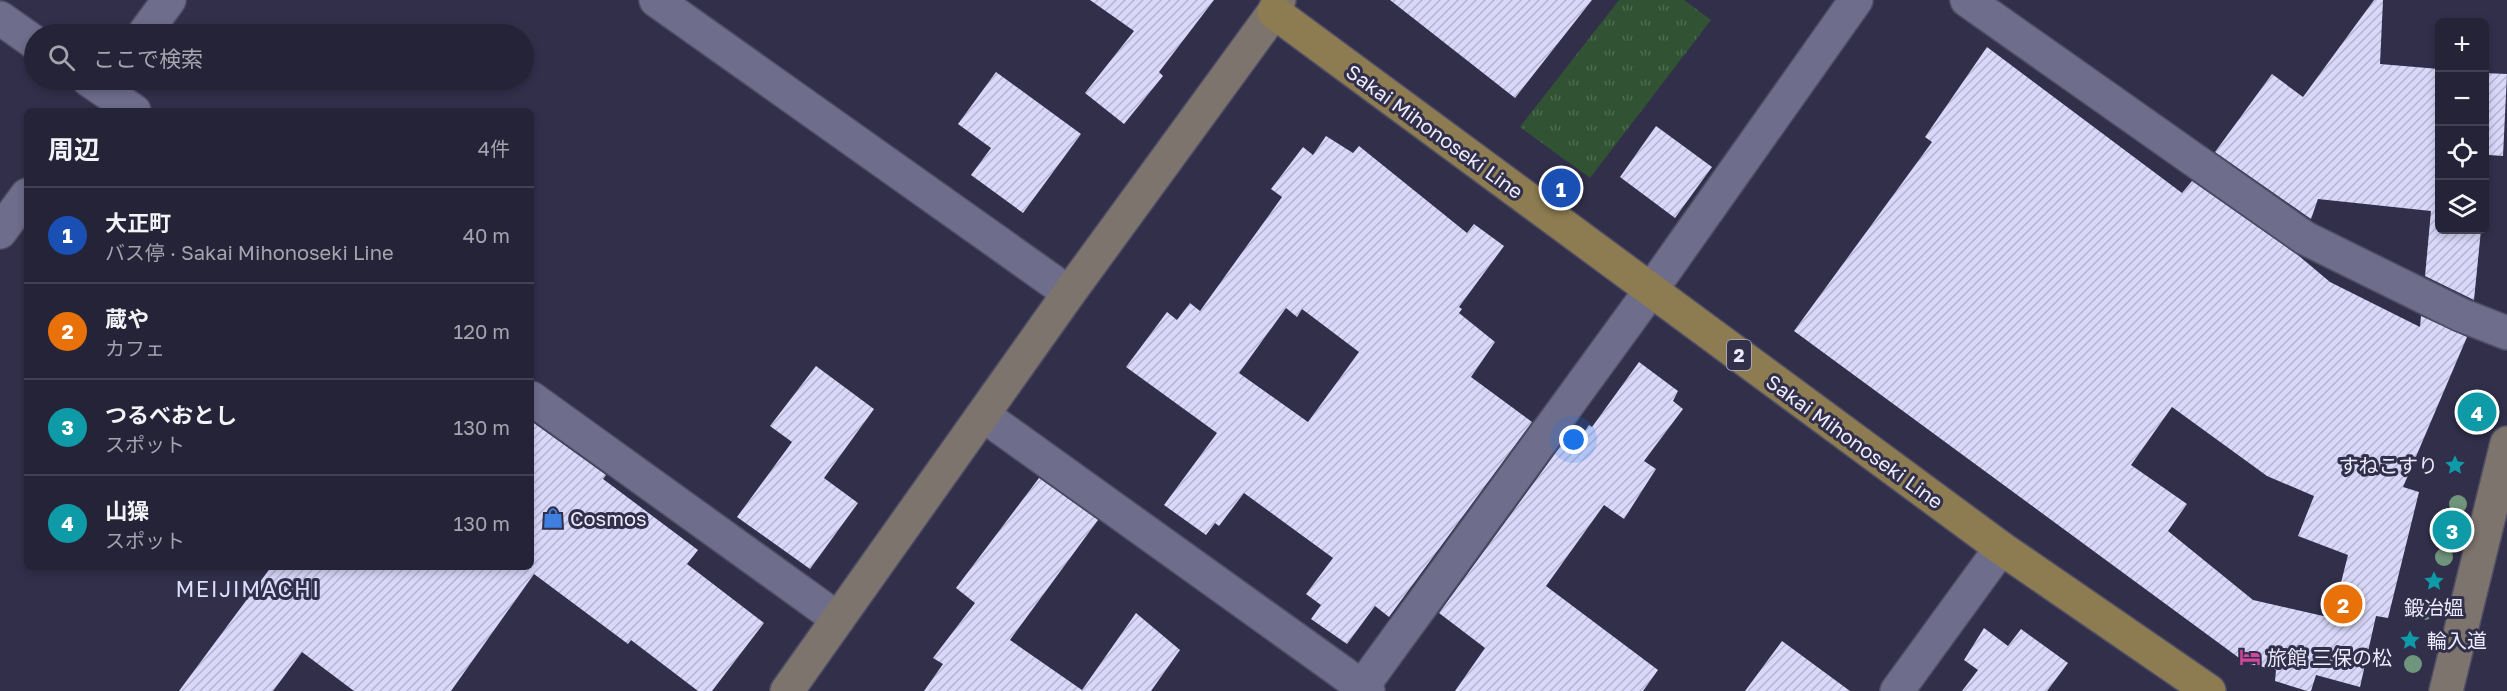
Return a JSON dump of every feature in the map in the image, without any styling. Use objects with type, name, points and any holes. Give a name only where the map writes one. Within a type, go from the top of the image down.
[{"type":"main road","name":"Sakai Mihonoseki Line","points":[[1271,4],[1651,290],[2001,548],[2209,691]]},
{"type":"street","points":[[152,24],[170,0]]},
{"type":"street","points":[[656,0],[1069,293]]},
{"type":"street","points":[[983,415],[1363,690],[1857,0]]},
{"type":"street","points":[[1967,0],[2305,238],[2461,315],[2507,333]]},
{"type":"street","points":[[787,691],[1271,4]]},
{"type":"street","points":[[0,18],[24,35]]},
{"type":"street","points":[[98,90],[129,108]]},
{"type":"street","points":[[0,232],[24,199]]},
{"type":"street","points":[[534,400],[838,619]]},
{"type":"street","points":[[2446,691],[2507,442]]},
{"type":"street","points":[[1897,691],[2001,548]]},
{"type":"green space","points":[[1619,0],[1684,0],[1711,20],[1590,178],[1520,127]]},
{"type":"building","points":[[1090,0],[1214,0],[1159,72],[1163,76],[1124,124],[1085,93],[1134,31]]},
{"type":"building","points":[[1390,0],[1592,0],[1515,98]]},
{"type":"building","points":[[2374,0],[2383,0],[2380,64],[2435,69],[2435,234],[2481,234],[2474,300],[2425,276],[2431,211],[2318,199],[2311,219],[2215,152],[2272,74],[2303,97]]},
{"type":"building","points":[[1987,47],[2182,193],[2192,181],[2299,256],[2330,282],[2420,327],[2421,316],[2467,337],[2403,487],[2419,492],[2388,618],[2376,616],[2360,687],[2316,675],[2311,691],[2307,691],[2275,681],[2276,670],[2246,663],[1794,331],[1932,142],[1925,137]],"holes":[[[2172,407],[2267,476],[2314,496],[2298,536],[2348,555],[2332,618],[2253,600],[2168,531],[2187,504],[2131,465]]]},
{"type":"building","points":[[996,72],[1081,134],[1023,213],[971,175],[991,148],[958,124]]},
{"type":"building","points":[[2489,73],[2507,74],[2503,156],[2489,155]]},
{"type":"building","points":[[1656,126],[1712,167],[1675,218],[1620,177]]},
{"type":"building","points":[[1326,136],[1353,153],[1359,146],[1467,233],[1474,224],[1504,246],[1459,307],[1462,309],[1459,313],[1495,342],[1471,377],[1532,422],[1389,617],[1375,606],[1347,644],[1311,619],[1321,605],[1306,594],[1333,558],[1244,493],[1219,526],[1215,523],[1206,535],[1164,505],[1217,433],[1126,367],[1167,312],[1177,320],[1190,303],[1200,311],[1282,197],[1271,189],[1303,147],[1313,155]],"holes":[[[1286,308],[1297,317],[1302,309],[1359,352],[1308,422],[1239,373]]]},
{"type":"building","points":[[1639,362],[1678,391],[1673,401],[1683,409],[1644,461],[1656,469],[1624,519],[1604,505],[1546,586],[1658,670],[1643,691],[1455,691],[1485,648],[1439,613],[1562,444],[1571,451],[1589,425],[1592,427]]},
{"type":"building","points":[[816,366],[874,409],[824,478],[858,503],[810,569],[737,517],[792,442],[770,426]]},
{"type":"building","name":"Cosmos","points":[[534,423],[606,475],[603,479],[698,550],[687,564],[764,623],[712,691],[698,691],[631,640],[628,644],[534,574],[451,691],[354,691],[302,652],[273,691],[179,691],[269,570],[534,570]]},
{"type":"building","points":[[1039,478],[1098,520],[1010,640],[1082,690],[1136,613],[1180,650],[1151,691],[924,691],[943,664],[933,658],[975,603],[956,588]]},
{"type":"building","points":[[1984,628],[2008,646],[2021,629],[2068,663],[2047,691],[1962,691],[1978,670],[1964,660]]},
{"type":"building","points":[[1782,641],[1850,691],[1745,691]]},
{"type":"place","name":"大正町","points":[[1561,188]]},
{"type":"place","name":"山𤢖","points":[[2477,412]]},
{"type":"place","name":"すねこすり","points":[[2455,465]]},
{"type":"place","name":"Cosmos","points":[[553,518]]},
{"type":"place","name":"つるべおとし","points":[[2452,530]]},
{"type":"place","name":"鍛冶媼","points":[[2434,581]]},
{"type":"place","name":"蔵や","points":[[2343,604]]},
{"type":"place","name":"輪入道","points":[[2410,640]]},
{"type":"place","name":"旅館 三保の松","points":[[2250,657]]},
{"type":"district","name":"MEIJIMACHI","points":[[248,588]]}]
